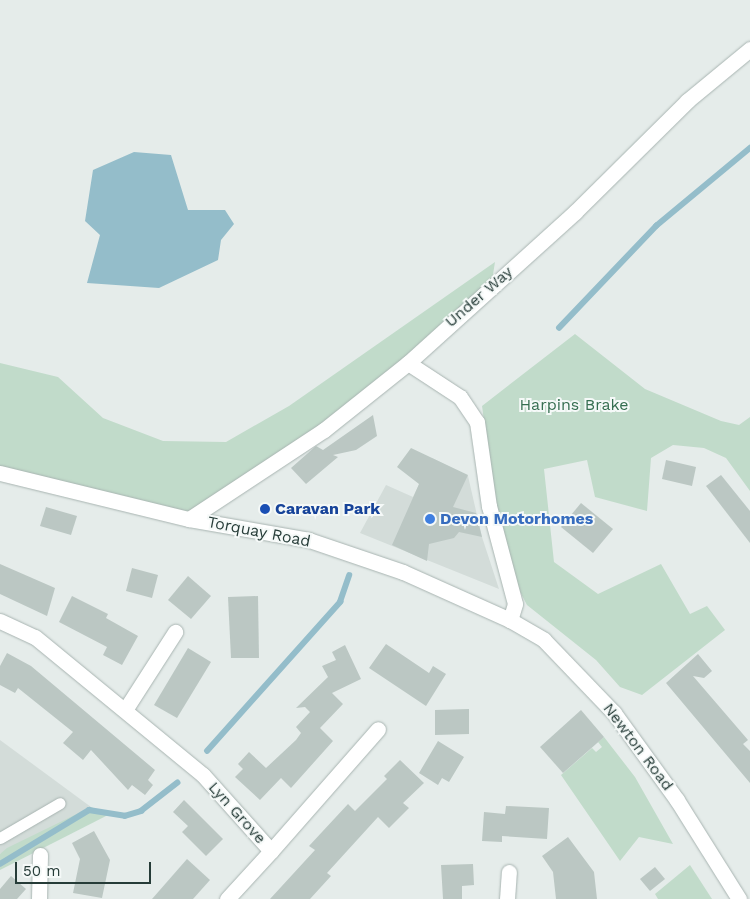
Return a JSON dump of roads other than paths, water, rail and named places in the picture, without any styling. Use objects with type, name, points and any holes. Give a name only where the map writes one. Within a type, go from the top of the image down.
[{"type":"street","name":"Under Way","points":[[188,519],[324,430],[408,362],[575,212],[687,101],[750,49]]},
{"type":"street","points":[[408,362],[460,397],[477,422],[489,506],[515,604],[510,620]]},
{"type":"street","name":"Torquay Road","points":[[0,473],[188,519],[317,543],[403,572],[510,620]]},
{"type":"street","name":"Newton Road","points":[[510,620],[544,640],[614,713],[677,800],[739,899]]},
{"type":"street","name":"Lyn Grove","points":[[0,621],[35,637],[203,775],[271,851],[378,729]]},
{"type":"street","points":[[125,710],[175,632]]},
{"type":"street","points":[[227,899],[271,851]]},
{"type":"street","points":[[39,899],[40,855]]},
{"type":"street","points":[[507,899],[509,872]]},
{"type":"lane","points":[[0,838],[60,803]]},
{"type":"water","points":[[134,152],[171,155],[188,210],[225,210],[234,224],[221,240],[218,260],[159,288],[87,283],[100,235],[85,221],[93,170]]},
{"type":"waterway","points":[[559,328],[656,226],[750,148]]},
{"type":"waterway","points":[[207,751],[340,602],[349,576]]},
{"type":"waterway","points":[[0,864],[89,810],[125,816],[141,811],[177,783]]},
{"type":"place","name":"Caravan Park","points":[[265,509]]},
{"type":"place","name":"Devon Motorhomes","points":[[430,519]]},
{"type":"park label","name":"Harpins Brake","points":[[574,405]]}]
